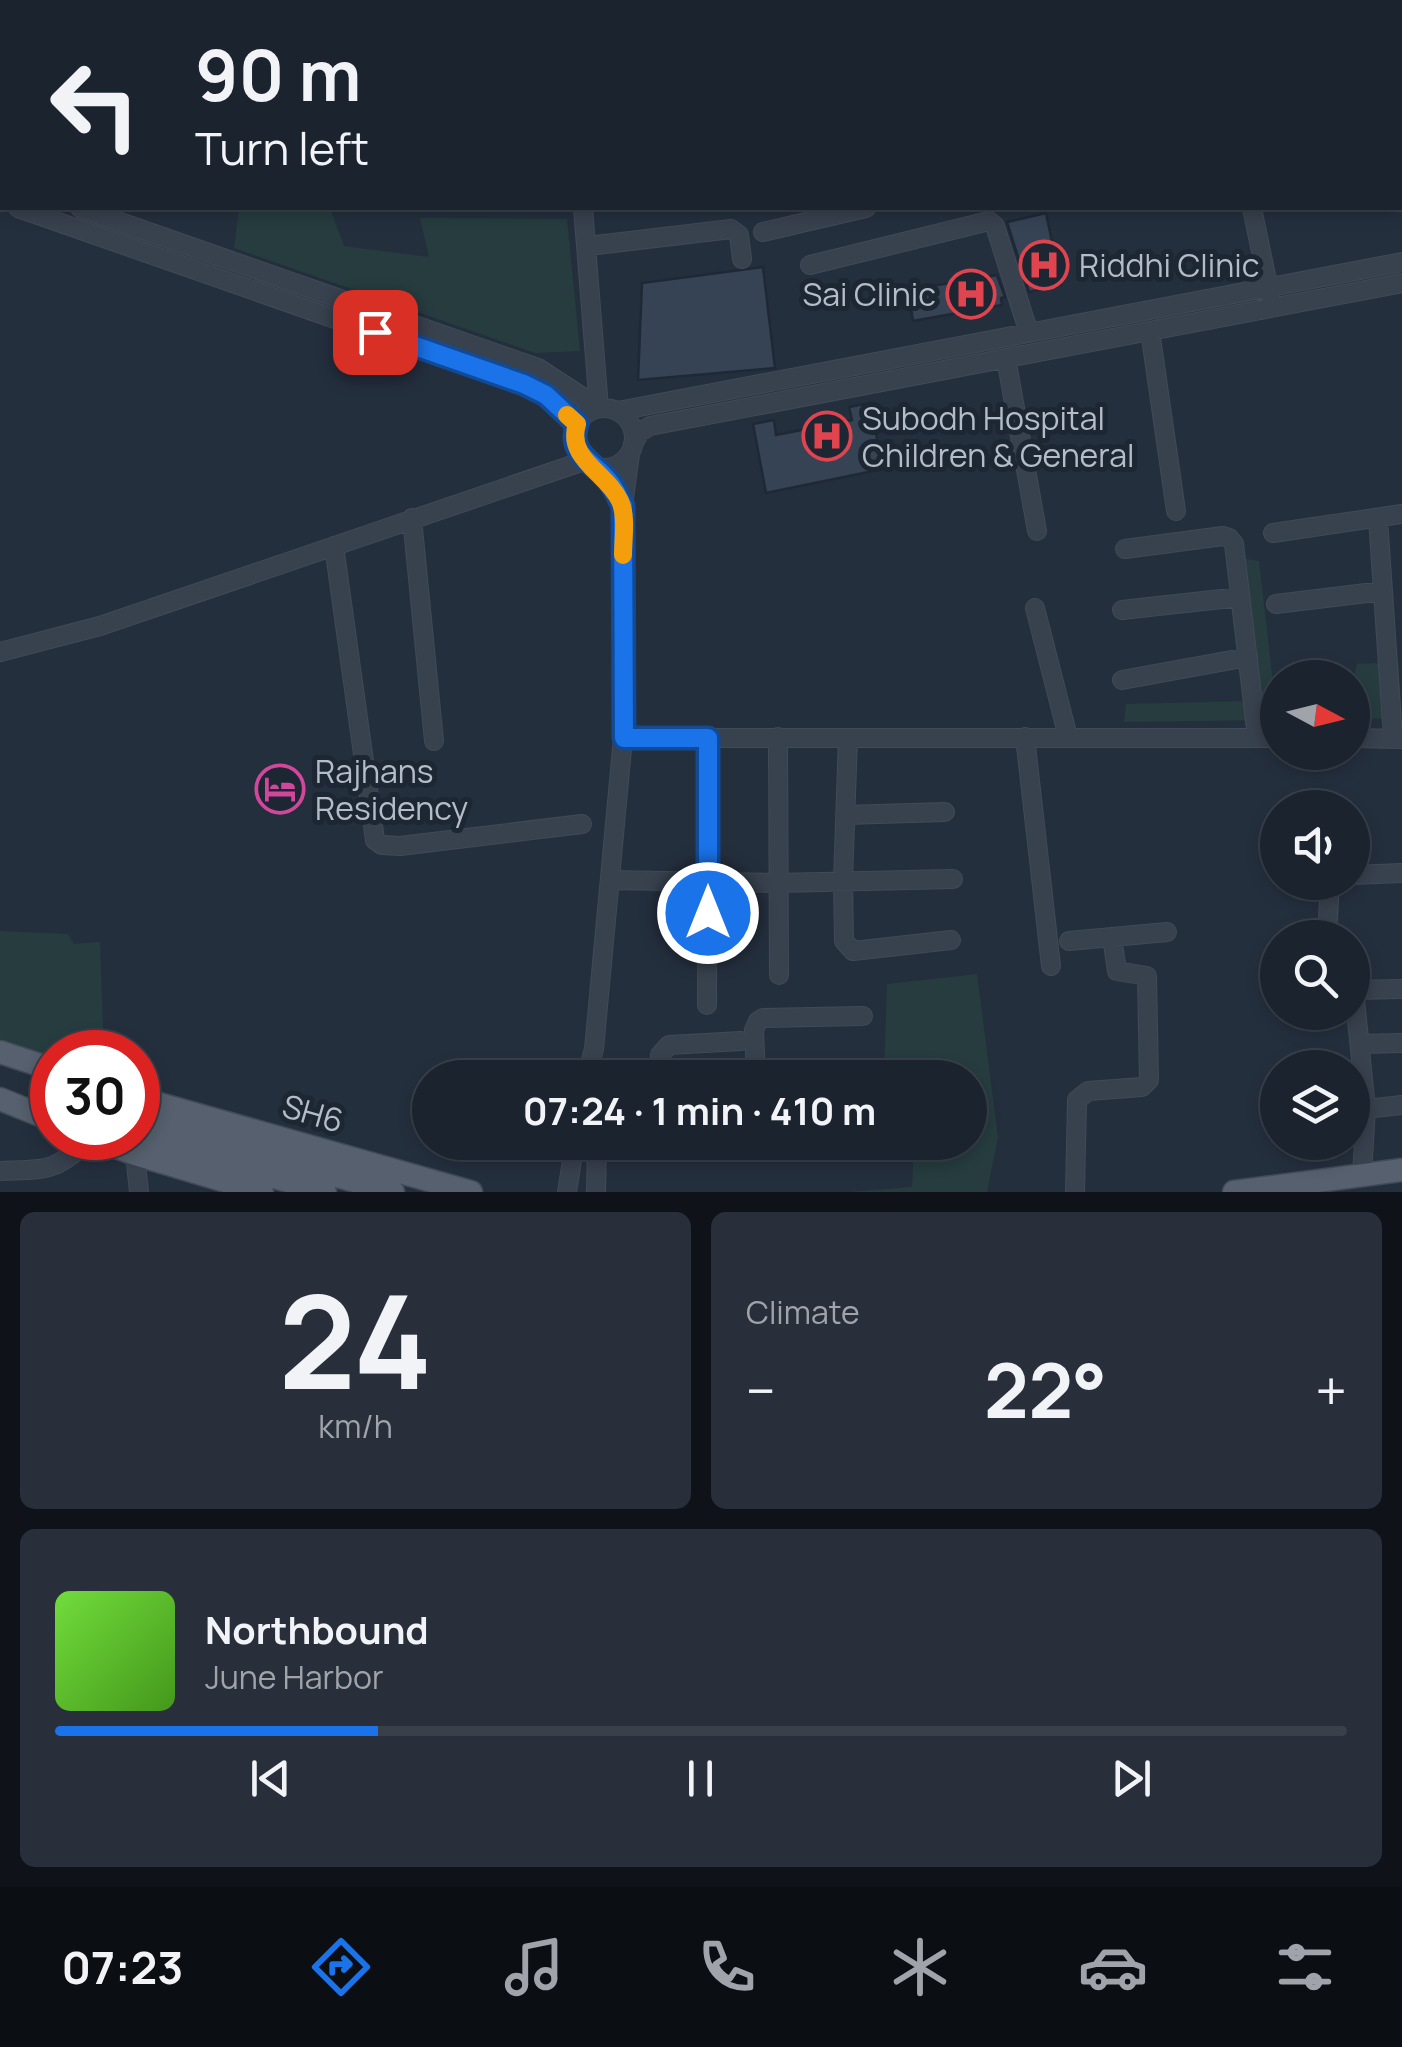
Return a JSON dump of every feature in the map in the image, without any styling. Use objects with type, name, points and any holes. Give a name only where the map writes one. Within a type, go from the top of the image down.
[{"type":"main road","points":[[0,1052],[30,1061]]},
{"type":"main road","points":[[6,1101],[30,1109]]},
{"type":"main road","name":"SH6","points":[[160,1129],[471,1192]]},
{"type":"main road","points":[[160,1131],[393,1192]]},
{"type":"main road","points":[[160,1133],[325,1192]]},
{"type":"main road","name":"SH6","points":[[160,1137],[262,1192]]},
{"type":"main road","points":[[1234,1192],[1402,1170]]},
{"type":"street","points":[[24,210],[524,384],[592,417],[631,424],[623,506],[624,738],[591,1060]]},
{"type":"street","points":[[93,210],[120,214],[538,368],[584,398],[592,417]]},
{"type":"street","points":[[584,210],[592,417],[578,452],[611,483],[623,506]]},
{"type":"street","points":[[762,232],[857,210]]},
{"type":"street","points":[[1252,210],[1272,308]]},
{"type":"street","points":[[114,241],[120,214]]},
{"type":"street","points":[[810,264],[989,221],[995,226],[1029,334]]},
{"type":"street","points":[[588,246],[731,229],[739,235],[742,260]]},
{"type":"street","points":[[546,473],[592,417],[1402,262]]},
{"type":"street","points":[[0,652],[100,626],[546,473],[589,463],[614,466],[631,449],[640,432],[650,426],[1402,283]]},
{"type":"street","points":[[1150,331],[1176,510]]},
{"type":"street","points":[[1006,358],[1036,531]]},
{"type":"street","points":[[1272,533],[1402,514]]},
{"type":"street","points":[[412,518],[434,741]]},
{"type":"street","points":[[1370,738],[1397,738],[1378,518]]},
{"type":"street","points":[[624,738],[1258,737],[1234,544],[1230,538],[1124,549]]},
{"type":"street","points":[[334,546],[375,840],[382,845],[400,846],[582,824]]},
{"type":"street","points":[[1276,604],[1382,591]]},
{"type":"street","points":[[1122,610],[1240,596]]},
{"type":"street","points":[[1035,608],[1068,738]]},
{"type":"street","points":[[1122,680],[1248,657]]},
{"type":"street","points":[[778,737],[780,974]]},
{"type":"street","points":[[1025,737],[1051,966]]},
{"type":"street","points":[[708,738],[708,1005]]},
{"type":"street","points":[[848,738],[842,882],[844,942],[854,951],[951,940]]},
{"type":"street","points":[[845,815],[944,812]]},
{"type":"street","points":[[1370,874],[1402,873]]},
{"type":"street","points":[[610,880],[778,883],[953,879]]},
{"type":"street","points":[[1069,941],[1167,932]]},
{"type":"street","points":[[1075,1192],[1077,1100],[1088,1091],[1142,1087],[1150,1080],[1148,976],[1117,972],[1112,937]]},
{"type":"street","points":[[1370,990],[1402,989]]},
{"type":"street","points":[[755,1060],[754,1030],[758,1020],[863,1016]]},
{"type":"street","points":[[1358,1030],[1361,1050]]},
{"type":"street","points":[[660,1060],[669,1045],[741,1040]]},
{"type":"street","points":[[1360,1044],[1402,1043]]},
{"type":"street","points":[[594,1049],[595,1060]]},
{"type":"street","points":[[1370,1108],[1402,1104]]},
{"type":"street","points":[[0,1171],[48,1169],[67,1160]]},
{"type":"street","points":[[139,1160],[139,1192]]},
{"type":"street","points":[[567,1192],[572,1160]]},
{"type":"street","points":[[596,1192],[597,1160]]},
{"type":"street","points":[[1362,1175],[1363,1160]]},
{"type":"green space","points":[[239,210],[331,210],[344,246],[429,257],[420,218],[567,219],[580,351],[535,353],[234,248]]},
{"type":"green space","points":[[1246,559],[1259,561],[1270,660],[1260,660],[1260,720],[1124,722],[1126,704],[1253,701]]},
{"type":"green space","points":[[1398,662],[1402,718],[1370,719],[1370,663]]},
{"type":"green space","points":[[0,931],[68,934],[74,944],[100,942],[103,1030],[30,1030],[30,1052],[0,1043]]},
{"type":"green space","points":[[977,974],[998,1137],[987,1192],[849,1192],[912,1187],[913,1160],[987,1160],[987,1060],[885,1060],[887,984]]},
{"type":"building","points":[[1046,213],[1061,285],[1029,292],[1007,222]]},
{"type":"building","points":[[763,267],[775,368],[638,380],[642,283]]},
{"type":"building","points":[[997,275],[1005,297],[1001,298],[1002,305],[913,321],[908,290]]},
{"type":"building","points":[[870,403],[883,469],[766,493],[753,424],[774,420],[776,435],[852,420],[849,407]]},
{"type":"slow traffic","points":[[567,415],[577,424],[574,443],[578,452],[611,483],[623,506],[623,555]]},
{"type":"place","name":"Riddhi Clinic","points":[[1044,265]]},
{"type":"place","name":"Sai Clinic","points":[[971,294]]},
{"type":"place","name":"Subodh Hospital Children & General","points":[[827,436]]},
{"type":"place","name":"Rajhans Residency","points":[[280,789]]},
{"type":"route","points":[[375,332],[546,395],[577,424],[574,443],[578,452],[611,483],[623,506],[624,738],[708,738],[708,913]]}]
